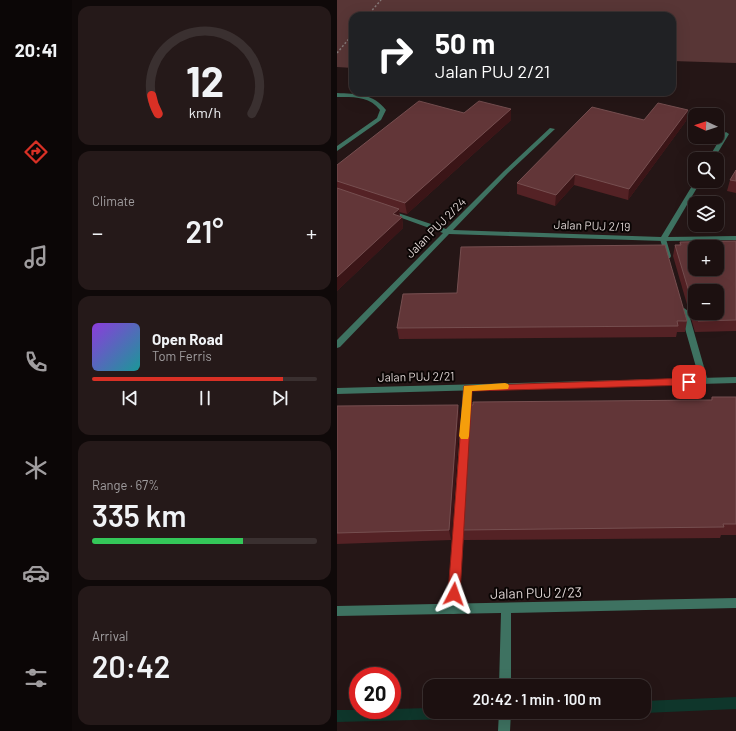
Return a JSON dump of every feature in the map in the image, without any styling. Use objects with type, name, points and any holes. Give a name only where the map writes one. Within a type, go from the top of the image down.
[{"type":"street","points":[[337,95],[349,96]]},
{"type":"street","points":[[337,149],[379,118],[383,110],[378,102],[366,97],[352,96]]},
{"type":"street","name":"Jalan PUJ 2/24","points":[[337,344],[552,129]]},
{"type":"street","points":[[715,152],[726,134]]},
{"type":"street","points":[[670,262],[663,239],[694,188]]},
{"type":"street","name":"Jalan PUJ 2/19","points":[[381,209],[448,232],[663,239],[736,238]]},
{"type":"street","points":[[683,307],[704,382]]},
{"type":"street","name":"Jalan PUJ 2/21","points":[[337,391],[736,380]]},
{"type":"street","points":[[453,609],[467,388]]},
{"type":"street","name":"Jalan PUJ 2/23","points":[[337,611],[736,603]]},
{"type":"street","points":[[505,679],[506,607]]},
{"type":"street","points":[[504,731],[505,719]]},
{"type":"path","points":[[370,12],[381,0]]},
{"type":"path","points":[[337,53],[349,39]]},
{"type":"shaded area","points":[[337,0],[736,0],[736,63],[676,61],[676,12],[349,12],[349,68],[337,67]]},
{"type":"building","points":[[419,101],[464,113],[479,101],[511,109],[405,203],[337,181],[337,165]]},
{"type":"building","points":[[658,103],[688,110],[629,189],[575,174],[556,195],[517,183],[592,107],[644,120]]},
{"type":"building","points":[[736,170],[736,181],[730,180]]},
{"type":"building","points":[[337,188],[399,209],[393,214],[402,217],[337,277]]},
{"type":"building","points":[[724,241],[736,241],[736,320],[698,321],[724,320],[724,284],[688,284],[688,289],[675,245],[681,245],[680,242],[688,242],[688,276],[724,276]]},
{"type":"building","points":[[665,245],[687,321],[677,321],[678,326],[397,328],[403,294],[457,293],[461,247]]},
{"type":"building","points":[[712,397],[736,397],[736,524],[723,524],[724,527],[462,530],[470,405],[473,405],[473,402],[712,400]]},
{"type":"building","points":[[458,405],[449,530],[337,533],[337,406]]},
{"type":"waterway","points":[[651,707],[736,703]]},
{"type":"waterway","points":[[337,716],[423,714]]},
{"type":"slow traffic","points":[[464,436],[467,388],[505,386]]},
{"type":"route","points":[[454,594],[467,388],[689,382]]}]
